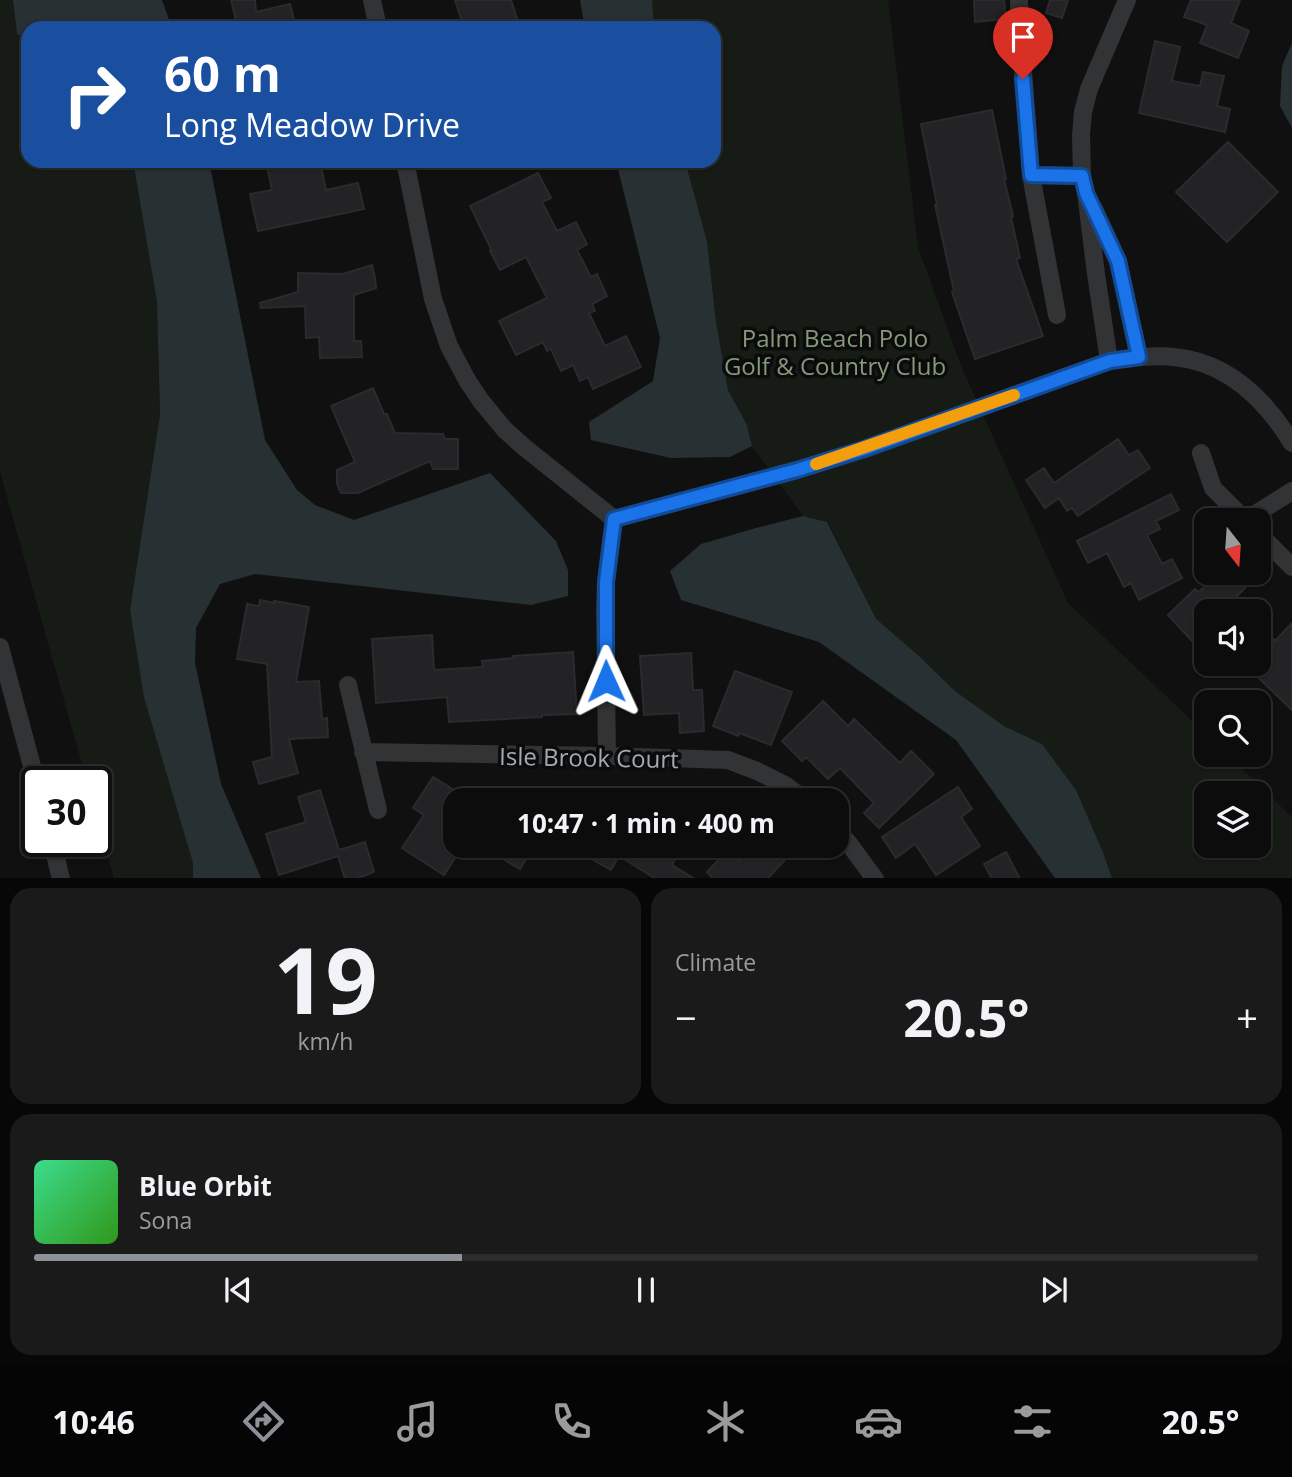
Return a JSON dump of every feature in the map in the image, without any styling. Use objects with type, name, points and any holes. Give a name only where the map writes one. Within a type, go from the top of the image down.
[{"type":"street","points":[[372,0],[376,21]]},
{"type":"street","points":[[1019,0],[1031,175],[1057,314]]},
{"type":"street","points":[[1110,361],[1084,184],[1081,135],[1089,89],[1127,0]]},
{"type":"street","points":[[406,168],[433,299],[449,346],[467,380],[481,401],[514,439],[614,519]]},
{"type":"street","points":[[1031,175],[1084,184]]},
{"type":"street","points":[[1084,184],[1118,261],[1139,357]]},
{"type":"street","points":[[614,519],[797,470],[864,449],[1110,361],[1139,357],[1175,357],[1199,362],[1222,372],[1262,401],[1292,443]]},
{"type":"street","points":[[1201,453],[1213,488],[1233,508]]},
{"type":"street","points":[[1264,508],[1292,491]]},
{"type":"street","points":[[607,756],[605,607],[614,519]]},
{"type":"street","points":[[1271,546],[1292,567]]},
{"type":"street","points":[[0,647],[32,766]]},
{"type":"street","points":[[348,685],[378,810]]},
{"type":"street","name":"Isle Brook Court","points":[[363,752],[729,761],[757,771],[789,788]]},
{"type":"street","points":[[849,844],[875,878]]},
{"type":"street","points":[[56,857],[61,878]]},
{"type":"green space","points":[[0,0],[13,0],[17,34],[21,37],[21,168],[134,168],[157,302],[160,416],[130,610],[193,863],[193,878],[114,878],[108,857],[112,857],[112,766],[83,766],[0,472]]},
{"type":"green space","name":"Palm Beach Polo Golf & Country Club","points":[[652,0],[888,0],[918,247],[961,366],[1068,603],[1194,723],[1194,767],[1240,767],[1255,781],[1194,781],[1194,858],[1271,858],[1271,797],[1292,817],[1292,878],[1112,878],[1076,790],[1042,744],[1004,726],[955,691],[875,619],[828,522],[803,516],[752,446],[747,425],[728,390],[716,322],[707,241],[687,168],[721,168],[721,21],[654,21]]},
{"type":"shaded area","points":[[13,0],[162,0],[170,21],[21,21],[21,37],[17,34]]},
{"type":"shaded area","points":[[580,0],[652,0],[654,21],[584,21]]},
{"type":"shaded area","points":[[1292,43],[1292,128],[1280,106],[1282,66]]},
{"type":"shaded area","points":[[134,168],[210,168],[265,440],[297,490],[315,505],[354,520],[490,473],[556,541],[568,570],[568,596],[531,605],[255,574],[220,584],[196,628],[195,663],[221,784],[261,878],[193,878],[193,863],[144,697],[130,610],[160,415],[157,302]]},
{"type":"shaded area","points":[[618,168],[687,168],[707,241],[716,322],[728,390],[747,425],[752,446],[730,457],[671,458],[591,440],[589,422],[653,381],[660,338]]},
{"type":"shaded area","points":[[803,516],[827,522],[876,619],[955,691],[1004,726],[1042,744],[1076,790],[1112,878],[1055,878],[956,740],[819,642],[681,600],[670,571],[701,544]]},
{"type":"building","points":[[231,0],[255,0],[256,12],[290,4],[294,21],[236,21]]},
{"type":"building","points":[[455,0],[511,0],[518,21],[462,21]]},
{"type":"building","points":[[974,0],[1004,0],[1006,19],[975,22]]},
{"type":"building","points":[[1050,0],[1068,0],[1062,18],[1046,13]]},
{"type":"building","points":[[1191,0],[1240,0],[1231,23],[1249,31],[1238,58],[1200,43],[1207,25],[1184,17]]},
{"type":"building","points":[[1155,41],[1180,47],[1172,81],[1200,86],[1203,72],[1224,76],[1217,106],[1230,109],[1225,132],[1139,113]]},
{"type":"building","points":[[992,110],[1020,258],[1016,259],[1043,336],[975,359],[952,292],[954,291],[921,124]]},
{"type":"building","points":[[1228,142],[1278,192],[1227,242],[1176,192]]},
{"type":"building","points":[[267,168],[321,168],[326,190],[358,183],[364,209],[258,231],[250,194],[272,190]]},
{"type":"building","points":[[538,173],[551,198],[542,202],[557,231],[576,222],[587,244],[577,250],[591,277],[597,274],[607,296],[592,304],[595,311],[589,313],[605,346],[626,336],[641,367],[593,389],[588,377],[580,381],[573,365],[561,371],[551,349],[547,351],[543,342],[516,355],[499,321],[547,298],[526,257],[500,270],[470,206]]},
{"type":"building","points":[[372,265],[376,288],[354,295],[354,341],[361,341],[362,357],[320,358],[319,337],[306,338],[305,306],[261,308],[260,303],[298,292],[298,273],[343,274]]},
{"type":"building","points":[[373,388],[395,433],[443,434],[445,439],[458,439],[458,469],[433,469],[430,461],[358,493],[341,493],[337,484],[337,470],[355,462],[331,406]]},
{"type":"building","points":[[1118,439],[1129,455],[1138,450],[1150,468],[1078,516],[1072,508],[1067,511],[1059,498],[1045,508],[1026,480],[1044,468],[1054,483]]},
{"type":"building","points":[[1171,494],[1179,510],[1156,521],[1160,529],[1147,535],[1162,564],[1172,559],[1182,578],[1139,600],[1131,583],[1124,587],[1107,553],[1088,563],[1077,541]]},
{"type":"building","points":[[1206,585],[1248,585],[1234,599],[1194,599],[1194,643],[1168,615],[1195,589],[1199,592]]},
{"type":"building","points":[[260,600],[309,607],[296,682],[319,681],[322,719],[327,718],[328,737],[289,739],[298,773],[259,784],[253,762],[272,757],[267,664],[237,659],[247,604],[259,606]]},
{"type":"building","points":[[1292,623],[1292,710],[1257,676],[1271,676],[1271,637],[1275,641]]},
{"type":"building","points":[[432,635],[434,670],[483,667],[482,661],[514,658],[513,656],[573,652],[577,714],[449,722],[447,697],[376,703],[372,639]]},
{"type":"building","points":[[691,653],[693,690],[702,690],[704,731],[680,733],[679,713],[644,715],[640,656]]},
{"type":"building","points":[[735,671],[792,692],[771,745],[713,726]]},
{"type":"building","points":[[823,701],[848,726],[854,719],[900,763],[911,751],[934,774],[879,828],[864,813],[874,803],[840,768],[828,779],[806,757],[802,761],[782,741]]},
{"type":"building","points":[[433,777],[451,788],[443,788],[443,858],[455,858],[444,875],[402,848],[424,815],[413,808]]},
{"type":"building","points":[[958,787],[972,809],[961,817],[980,846],[936,875],[915,844],[896,858],[882,837]]},
{"type":"building","points":[[320,790],[339,850],[365,842],[374,872],[358,878],[345,878],[338,856],[279,875],[266,834],[306,822],[298,797]]},
{"type":"building","points":[[1006,852],[1019,878],[991,878],[984,864]]},
{"type":"building","points":[[501,858],[526,858],[520,869]]},
{"type":"building","points":[[589,858],[618,858],[611,870]]},
{"type":"building","points":[[622,858],[676,858],[672,865],[693,878],[654,878]]},
{"type":"building","points":[[720,858],[735,858],[739,862],[743,858],[787,858],[768,878],[712,878],[707,872]]},
{"type":"slow traffic","points":[[816,464],[1014,395]]},
{"type":"route","points":[[606,681],[606,582],[614,519],[797,470],[864,449],[1110,361],[1139,357],[1118,261],[1086,193],[1082,176],[1031,175],[1023,79]]}]
